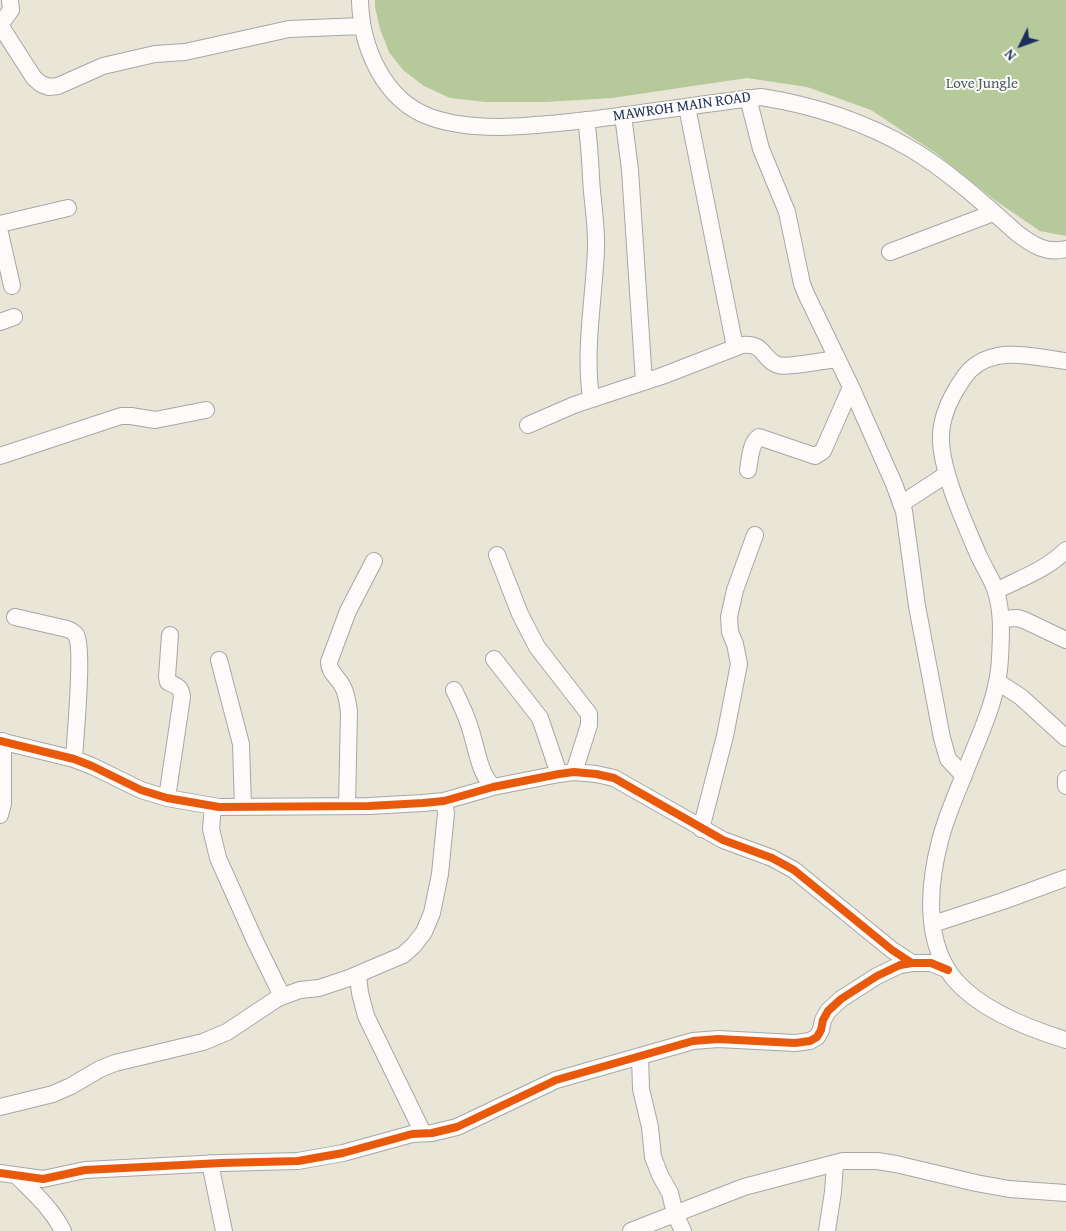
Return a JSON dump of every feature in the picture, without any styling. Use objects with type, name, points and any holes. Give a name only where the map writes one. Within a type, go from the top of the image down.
[{"type":"street","points":[[10,0],[11,10],[0,25],[34,78],[41,84],[49,87],[58,86],[103,66],[155,54],[186,52],[289,29],[362,26]]},
{"type":"street","name":"MAWROH MAIN ROAD","points":[[360,0],[362,26],[373,58],[386,83],[399,98],[429,116],[462,125],[540,125],[760,96],[789,101],[854,122],[888,137],[935,165],[1032,244],[1043,250],[1057,251],[1066,249]]},
{"type":"street","points":[[748,98],[761,150],[787,212],[802,284],[851,387],[902,504],[917,606],[942,738],[948,760],[964,776]]},
{"type":"street","points":[[687,107],[736,347]]},
{"type":"street","points":[[623,115],[630,170],[644,382]]},
{"type":"street","points":[[586,120],[596,230],[588,355],[588,380],[591,398]]},
{"type":"street","points":[[0,224],[68,208]]},
{"type":"street","points":[[890,252],[993,213]]},
{"type":"street","points":[[0,232],[12,286]]},
{"type":"street","points":[[528,424],[591,398],[662,376],[736,347],[752,344],[771,360],[782,365],[837,359]]},
{"type":"street","points":[[1066,361],[1002,354],[986,359],[970,370],[955,392],[945,412],[941,438],[947,474],[978,555],[996,591],[1001,620],[1000,662],[998,682],[985,722],[940,840],[933,889],[933,924],[937,945],[944,964],[956,982],[993,1010],[1042,1033],[1066,1040]]},
{"type":"street","points":[[748,470],[753,445],[759,437],[815,456],[819,454],[826,444],[851,387]]},
{"type":"street","points":[[0,456],[121,416],[155,420],[206,410]]},
{"type":"street","points":[[902,504],[947,474]]},
{"type":"street","points":[[701,828],[725,736],[739,664],[735,644],[730,632],[729,617],[735,590],[755,536]]},
{"type":"street","points":[[996,591],[1048,566],[1066,550]]},
{"type":"street","points":[[497,555],[520,614],[537,646],[589,714],[589,725],[567,773]]},
{"type":"street","points":[[347,806],[348,706],[343,686],[332,673],[329,662],[348,611],[374,561]]},
{"type":"street","points":[[15,617],[67,628],[74,632],[77,637],[78,710],[74,758]]},
{"type":"street","points":[[1001,620],[1017,618],[1024,620],[1066,640]]},
{"type":"street","points":[[167,798],[182,697],[181,690],[178,686],[168,682],[167,677],[170,634]]},
{"type":"street","points":[[219,660],[241,744],[243,807]]},
{"type":"street","points":[[494,660],[540,718],[567,773]]},
{"type":"street","points":[[998,682],[1021,697],[1066,738]]},
{"type":"street","points":[[454,690],[471,730],[483,773],[486,780],[493,787]]},
{"type":"street","points":[[0,815],[2,804],[2,741],[74,758],[141,790],[167,798],[213,806],[347,806],[422,803],[444,801],[493,787],[567,773],[596,774],[614,778],[723,840],[772,858],[794,870],[892,950],[912,963]]},
{"type":"street","points":[[1066,779],[1066,786]]},
{"type":"street","points":[[0,1107],[53,1094],[115,1063],[203,1042],[227,1032],[282,996],[300,990],[319,988],[358,975],[403,955],[414,945],[429,924],[440,874],[446,813],[444,801]]},
{"type":"street","points":[[213,806],[211,829],[218,858],[282,996]]},
{"type":"street","points":[[933,924],[1066,878]]},
{"type":"street","points":[[0,1173],[43,1178],[85,1170],[210,1163],[271,1162],[313,1159],[343,1154],[393,1138],[423,1132],[432,1133],[456,1127],[556,1080],[693,1041],[718,1039],[804,1043],[817,1037],[828,1011],[841,999],[877,976],[912,963],[931,963],[948,970]]},
{"type":"street","points":[[358,975],[360,994],[366,1016],[423,1132]]},
{"type":"street","points":[[640,1056],[641,1089],[650,1127],[653,1157],[670,1193],[675,1214],[683,1231]]},
{"type":"street","points":[[632,1231],[744,1187],[835,1163],[857,1160],[896,1164],[1001,1188],[1066,1193]]},
{"type":"street","points":[[210,1163],[224,1231]]},
{"type":"street","points":[[826,1231],[833,1192],[835,1163]]},
{"type":"street","points":[[18,1176],[47,1206],[56,1217],[63,1231]]},
{"type":"green space","name":"Love Jungle","points":[[375,0],[1066,0],[1066,236],[1040,231],[996,201],[937,154],[871,110],[807,87],[747,78],[612,98],[546,102],[485,102],[450,98],[424,86],[403,70],[389,52],[380,29]]},
{"type":"cycle path","points":[[0,741],[74,759],[141,790],[167,798],[219,807],[369,806],[423,803],[444,801],[493,787],[574,772],[614,778],[723,840],[772,858],[794,870],[892,950],[912,963],[931,963],[948,970]]},
{"type":"cycle path","points":[[0,1173],[43,1179],[85,1170],[298,1161],[343,1153],[412,1134],[432,1133],[457,1127],[556,1080],[693,1041],[718,1039],[795,1043],[810,1041],[817,1037],[828,1011],[841,999],[877,976],[900,965],[912,963]]}]
